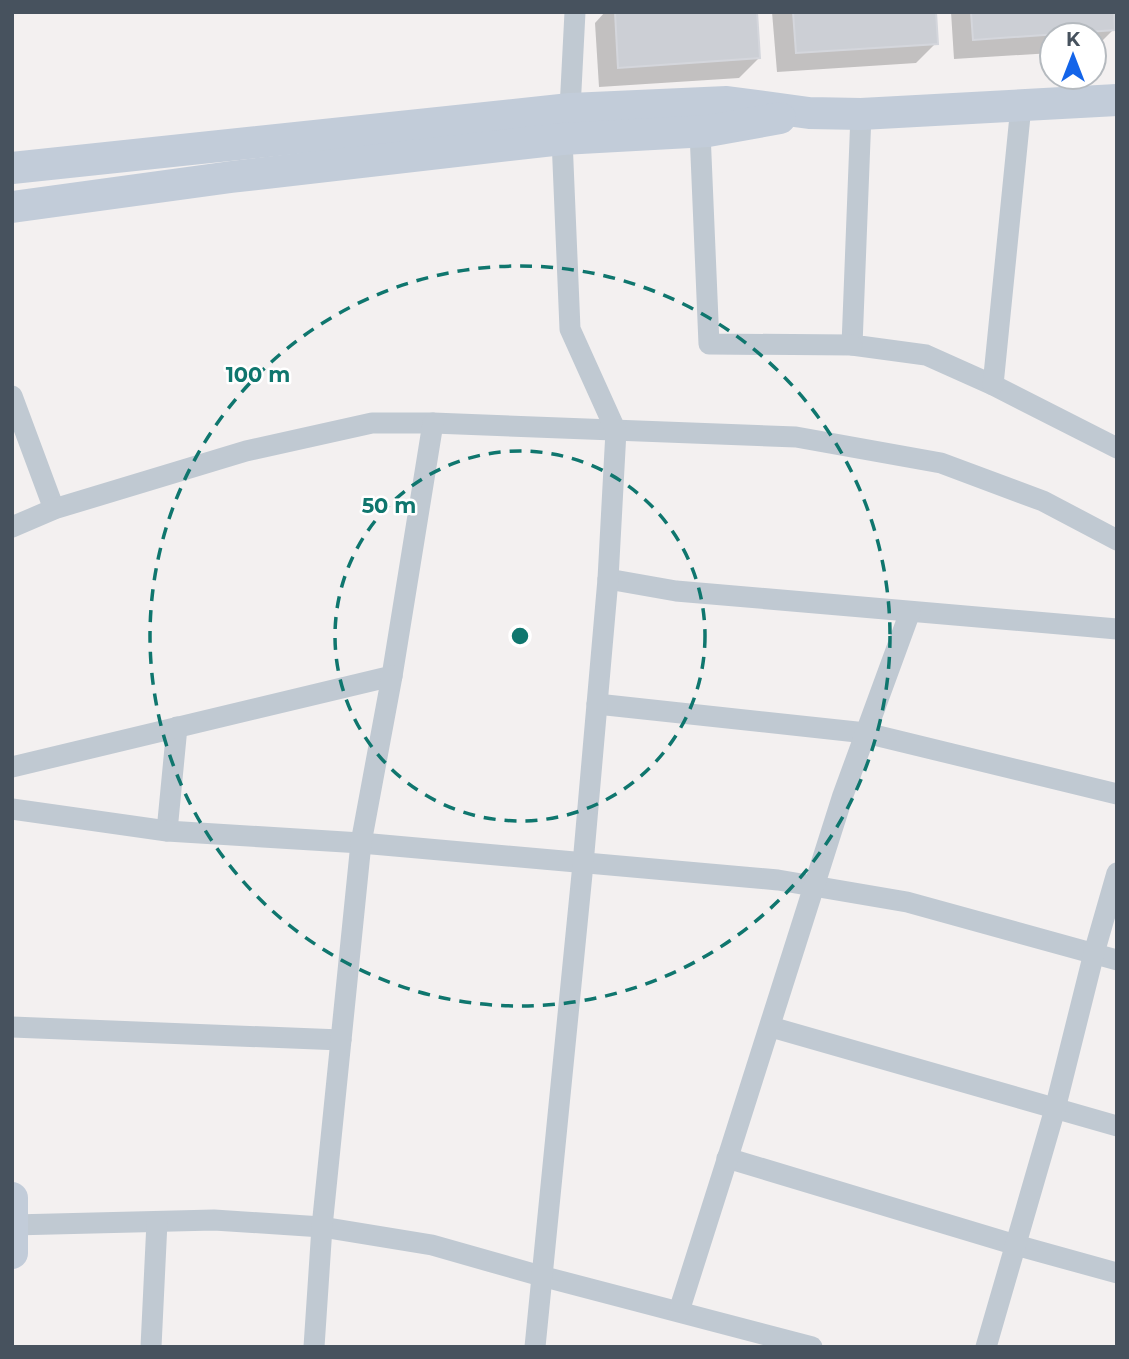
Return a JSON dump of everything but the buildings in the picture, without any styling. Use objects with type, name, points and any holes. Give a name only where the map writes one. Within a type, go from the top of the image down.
[{"type":"main road","points":[[12,207],[231,177],[566,124],[727,102],[809,113],[860,114],[1117,100]]},
{"type":"main road","points":[[12,168],[566,124],[700,132],[809,113]]},
{"type":"street","points":[[535,1347],[583,864],[608,579],[617,431],[570,329],[566,124],[575,12]]},
{"type":"street","points":[[993,385],[1021,106]]},
{"type":"street","points":[[852,345],[860,114]]},
{"type":"street","points":[[700,132],[709,344],[852,345],[926,355],[993,385],[1117,448]]},
{"type":"street","points":[[12,396],[54,509]]},
{"type":"street","points":[[12,527],[54,509],[271,446],[372,423],[433,423],[796,437],[941,463],[1043,501],[1117,540]]},
{"type":"street","points":[[314,1347],[322,1227],[361,843],[392,676],[433,423]]},
{"type":"street","points":[[608,579],[676,591],[1117,629]]},
{"type":"street","points":[[679,1311],[843,795],[910,612]]},
{"type":"street","points":[[12,767],[392,676]]},
{"type":"street","points":[[597,704],[866,733],[1117,794]]},
{"type":"street","points":[[167,831],[177,727]]},
{"type":"street","points":[[12,808],[167,831],[361,843],[815,885],[907,902],[1117,960]]},
{"type":"street","points":[[986,1347],[1055,1109],[1117,873]]},
{"type":"street","points":[[12,1027],[341,1041]]},
{"type":"street","points":[[771,1027],[1117,1126]]},
{"type":"street","points":[[727,1158],[1117,1273]]},
{"type":"street","points":[[13,1225],[214,1220],[322,1227],[432,1245],[812,1347]]},
{"type":"street","points":[[151,1347],[157,1222]]}]
